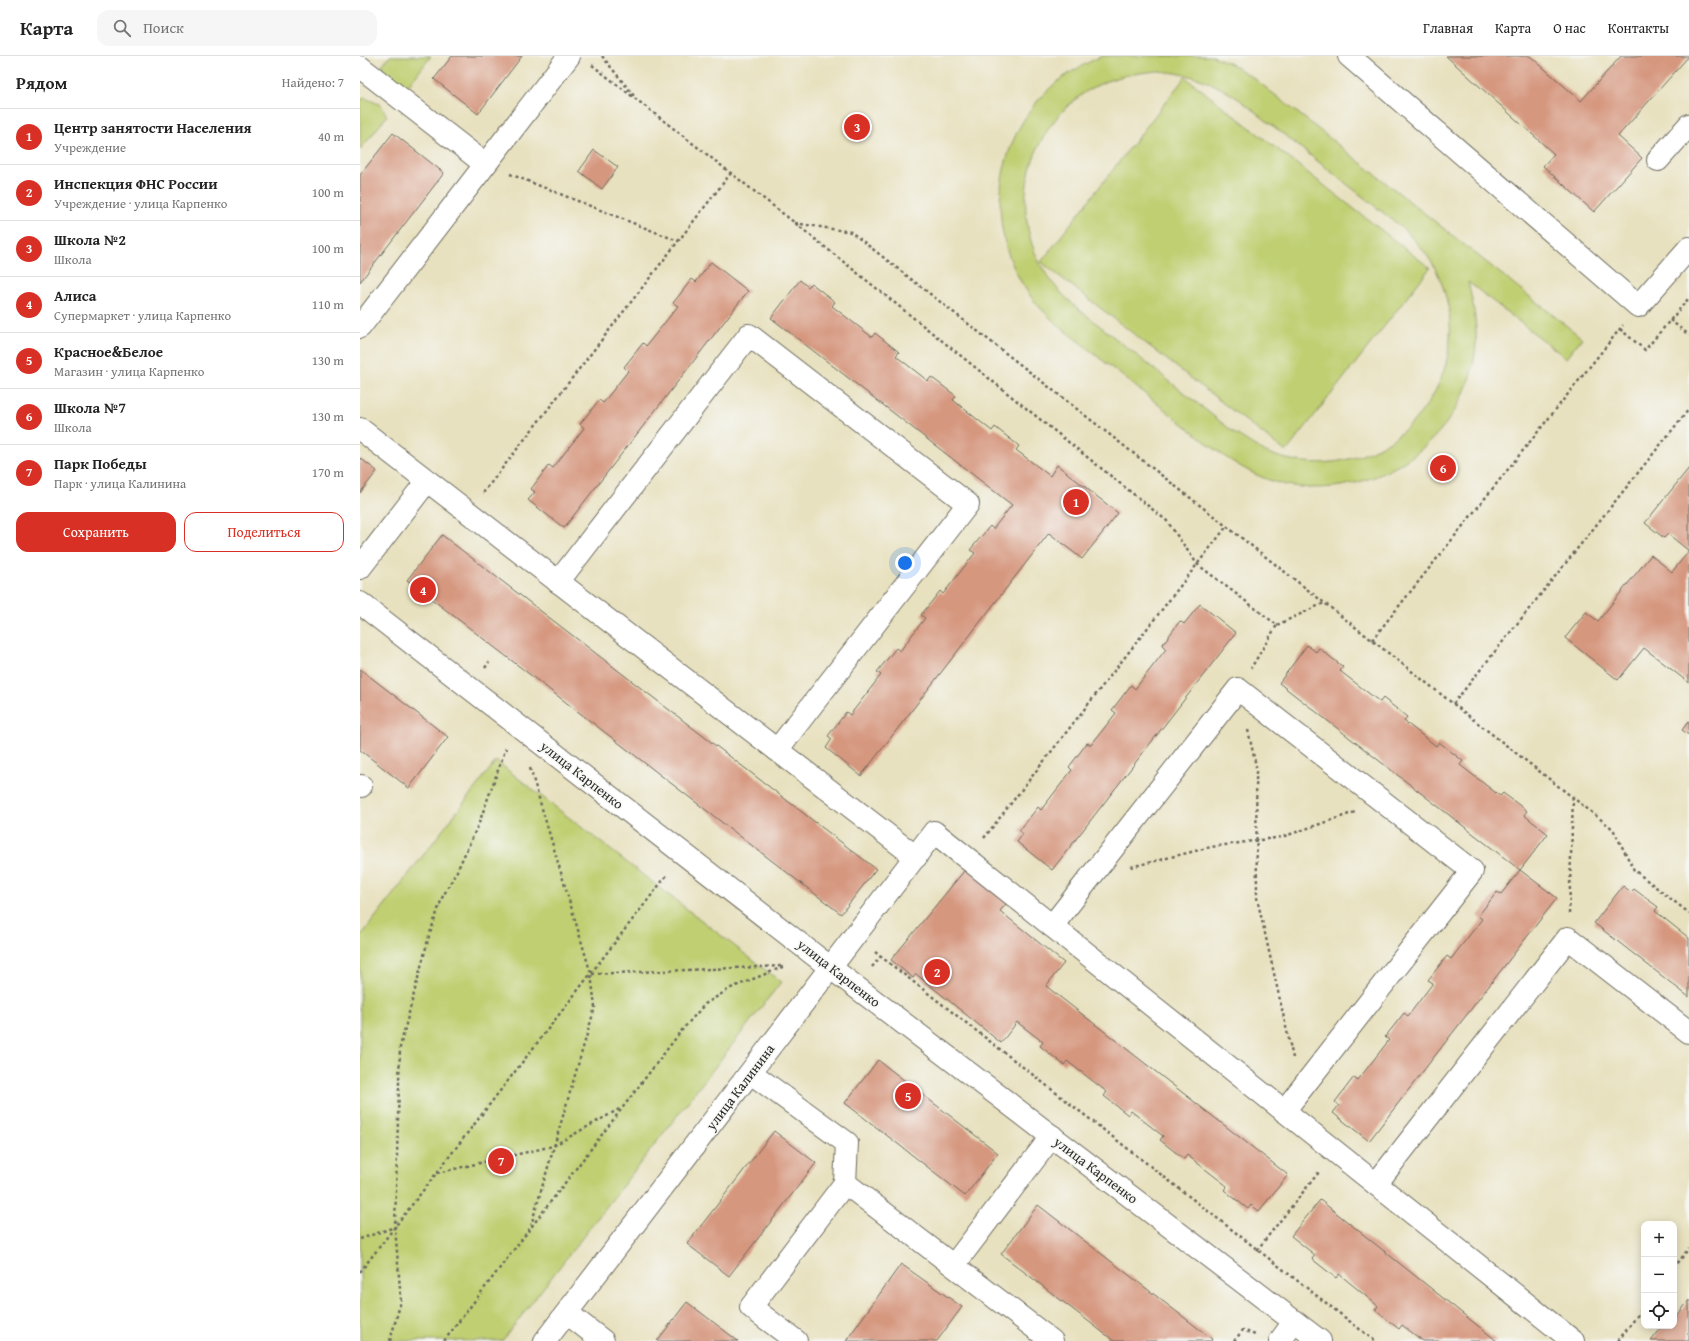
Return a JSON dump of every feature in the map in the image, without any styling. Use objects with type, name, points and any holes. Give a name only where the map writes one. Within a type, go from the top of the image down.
[{"type":"street","points":[[1349,56],[1638,306],[1689,248]]},
{"type":"street","points":[[360,327],[486,164],[578,58]]},
{"type":"street","points":[[360,67],[486,164]]},
{"type":"street","points":[[1658,160],[1689,125]]},
{"type":"street","points":[[558,582],[749,335],[968,504],[776,750]]},
{"type":"street","points":[[360,429],[916,857]]},
{"type":"street","points":[[360,568],[427,481]]},
{"type":"street","name":"улица Карпенко","points":[[360,603],[831,968],[1320,1341]]},
{"type":"street","points":[[1052,926],[1238,689],[1472,871],[1284,1111]]},
{"type":"street","name":"улица Калинина","points":[[545,1341],[934,832],[967,859]]},
{"type":"street","points":[[967,859],[1573,1341]]},
{"type":"street","points":[[1376,1184],[1568,938],[1689,1032]]},
{"type":"street","points":[[751,1073],[846,1144],[845,1183],[751,1307],[796,1341]]},
{"type":"street","points":[[954,1265],[1052,1136]]},
{"type":"street","points":[[845,1183],[1052,1341]]},
{"type":"street","points":[[566,1313],[603,1341]]},
{"type":"street","points":[[1280,1341],[1294,1322]]},
{"type":"path","points":[[602,56],[637,100]]},
{"type":"path","points":[[578,58],[637,100],[795,222],[1167,521],[1197,564],[1277,625]]},
{"type":"path","points":[[486,164],[678,241]]},
{"type":"path","points":[[468,512],[731,173]]},
{"type":"path","points":[[795,222],[851,232],[1613,829],[1634,870],[1689,913]]},
{"type":"path","points":[[1620,329],[1645,350],[1689,298]]},
{"type":"path","points":[[1372,640],[1638,306]]},
{"type":"path","points":[[1670,320],[1689,336]]},
{"type":"path","points":[[1453,704],[1689,409]]},
{"type":"path","points":[[967,859],[1227,526]]},
{"type":"path","points":[[1238,689],[1277,625],[1324,603]]},
{"type":"path","points":[[1247,727],[1256,766],[1257,898],[1300,1090]]},
{"type":"path","points":[[390,1341],[401,1301],[395,1227],[400,1047],[429,936],[442,898],[457,871],[479,824],[506,748]]},
{"type":"path","points":[[530,767],[592,974],[594,1007],[553,1146],[531,1228]]},
{"type":"path","points":[[1568,938],[1573,798]]},
{"type":"path","points":[[1128,868],[1211,847],[1282,837],[1384,803]]},
{"type":"path","points":[[360,1272],[592,974],[667,875]]},
{"type":"path","points":[[855,936],[1375,1341]]},
{"type":"path","points":[[444,1341],[682,1030],[704,1004],[731,988],[785,966],[592,974]]},
{"type":"path","points":[[437,1173],[553,1146],[622,1108]]},
{"type":"path","points":[[1257,1250],[1335,1152]]},
{"type":"path","points":[[360,1240],[395,1227]]},
{"type":"path","points":[[1677,1264],[1689,1248]]},
{"type":"path","points":[[1618,1341],[1641,1311]]},
{"type":"path","points":[[1234,1341],[1243,1330]]},
{"type":"green space","points":[[390,56],[431,56],[406,89],[384,78],[382,65]]},
{"type":"green space","points":[[1102,56],[1213,56],[1233,65],[1255,79],[1582,338],[1566,358],[1468,282],[1472,297],[1476,328],[1476,344],[1470,377],[1457,407],[1438,433],[1415,454],[1387,471],[1357,483],[1325,488],[1282,484],[1246,470],[1221,454],[1059,326],[1045,313],[1032,299],[1025,288],[1013,265],[1004,240],[1001,215],[1001,189],[1005,164],[1014,140],[1026,117],[1042,96],[1055,84],[1078,68]],"holes":[[[1158,71],[1192,76],[1211,83],[1240,100],[1400,226],[1418,244],[1433,264],[1440,279],[1450,318],[1448,356],[1435,390],[1415,420],[1387,443],[1353,458],[1316,463],[1276,456],[1265,452],[1236,434],[1076,307],[1064,296],[1048,277],[1036,255],[1029,235],[1026,215],[1026,194],[1029,174],[1043,137],[1055,120],[1069,105],[1082,94],[1093,88],[1111,80],[1126,76]]]},
{"type":"green space","points":[[1185,77],[1430,268],[1286,452],[1041,262]]},
{"type":"green space","points":[[365,98],[381,105],[387,116],[360,150],[360,100]]},
{"type":"green space","points":[[496,761],[781,982],[502,1341],[360,1341],[360,937]]},
{"type":"building","points":[[452,56],[522,56],[478,114],[434,79]]},
{"type":"building","points":[[1446,56],[1530,56],[1581,101],[1621,56],[1689,56],[1618,136],[1642,158],[1594,212],[1543,166],[1554,154]]},
{"type":"building","points":[[393,133],[444,173],[360,282],[360,175]]},
{"type":"building","points":[[594,150],[618,167],[602,189],[579,171]]},
{"type":"building","points":[[711,262],[748,291],[564,528],[528,500],[535,492],[531,489],[549,465],[553,468],[584,428],[580,424],[599,400],[603,403],[628,371],[624,367],[643,343],[646,346],[678,306],[673,303],[692,279],[696,282]]},
{"type":"building","points":[[800,280],[808,287],[811,283],[835,302],[832,306],[872,337],[875,333],[899,352],[896,356],[928,381],[931,377],[956,396],[953,400],[992,431],[995,427],[1019,446],[1016,450],[1050,476],[1057,465],[1118,513],[1082,559],[1049,533],[861,776],[826,748],[832,739],[828,736],[846,712],[850,715],[881,675],[877,672],[896,648],[900,651],[925,618],[921,615],[940,591],[943,594],[975,553],[970,550],[990,526],[993,529],[1012,505],[771,318]]},
{"type":"building","points":[[360,458],[377,471],[360,493]]},
{"type":"building","points":[[1689,468],[1689,551],[1668,534],[1664,538],[1645,523]]},
{"type":"building","points":[[442,535],[876,869],[841,914],[407,580]]},
{"type":"building","points":[[1689,551],[1689,683],[1644,648],[1618,680],[1565,638],[1586,612],[1598,621],[1651,555],[1672,572]]},
{"type":"building","points":[[1200,604],[1236,633],[1052,870],[1017,842],[1023,834],[1019,831],[1038,807],[1041,810],[1072,770],[1069,767],[1087,743],[1091,745],[1116,713],[1112,710],[1131,685],[1135,689],[1166,649],[1162,645],[1180,621],[1184,624]]},
{"type":"building","points":[[1307,645],[1316,652],[1319,648],[1343,667],[1340,671],[1380,702],[1383,698],[1407,717],[1404,721],[1436,746],[1439,742],[1463,761],[1460,765],[1500,796],[1503,793],[1527,811],[1524,815],[1548,834],[1520,870],[1279,683]]},
{"type":"building","points":[[360,669],[448,737],[409,788],[360,750]]},
{"type":"building","points":[[1689,721],[1689,735],[1682,730]]},
{"type":"building","points":[[969,865],[1011,898],[1000,911],[1064,963],[1046,986],[1288,1175],[1259,1211],[1251,1205],[1248,1209],[1224,1190],[1227,1186],[1187,1155],[1184,1159],[1160,1140],[1163,1136],[1131,1111],[1128,1115],[1104,1096],[1107,1092],[1067,1061],[1064,1065],[1040,1046],[1043,1042],[1017,1022],[1001,1043],[916,974],[913,978],[891,960]]},
{"type":"building","points":[[1520,870],[1557,898],[1369,1141],[1333,1113],[1339,1105],[1335,1102],[1354,1077],[1358,1080],[1389,1040],[1385,1037],[1404,1013],[1408,1016],[1433,983],[1428,980],[1447,956],[1451,959],[1482,919],[1478,916],[1497,892],[1501,894]]},
{"type":"building","points":[[1623,886],[1631,892],[1634,889],[1658,907],[1655,911],[1689,938],[1689,997],[1594,923]]},
{"type":"building","points":[[878,1060],[998,1153],[965,1196],[845,1103]]},
{"type":"building","points":[[774,1131],[816,1163],[729,1276],[687,1244]]},
{"type":"building","points":[[1320,1200],[1497,1341],[1423,1341],[1402,1325],[1399,1329],[1375,1310],[1378,1306],[1339,1274],[1336,1278],[1312,1259],[1315,1255],[1291,1236]]},
{"type":"building","points":[[1038,1205],[1212,1339],[1211,1341],[1114,1341],[1001,1254]]},
{"type":"building","points":[[901,1264],[962,1307],[937,1341],[846,1341]]},
{"type":"building","points":[[1689,1300],[1689,1341],[1651,1341],[1661,1329],[1677,1329],[1677,1316]]},
{"type":"building","points":[[687,1302],[738,1341],[657,1341]]},
{"type":"place","name":"Школа №2","points":[[857,127]]},
{"type":"place","name":"Школа №7","points":[[1443,468]]},
{"type":"place","name":"Центр занятости Населения","points":[[1076,502]]},
{"type":"place","name":"Алиса","points":[[423,590]]},
{"type":"place","name":"Инспекция ФНС России","points":[[937,972]]},
{"type":"place","name":"Красное&Белое","points":[[908,1096]]},
{"type":"place","name":"Парк Победы","points":[[501,1161]]}]
